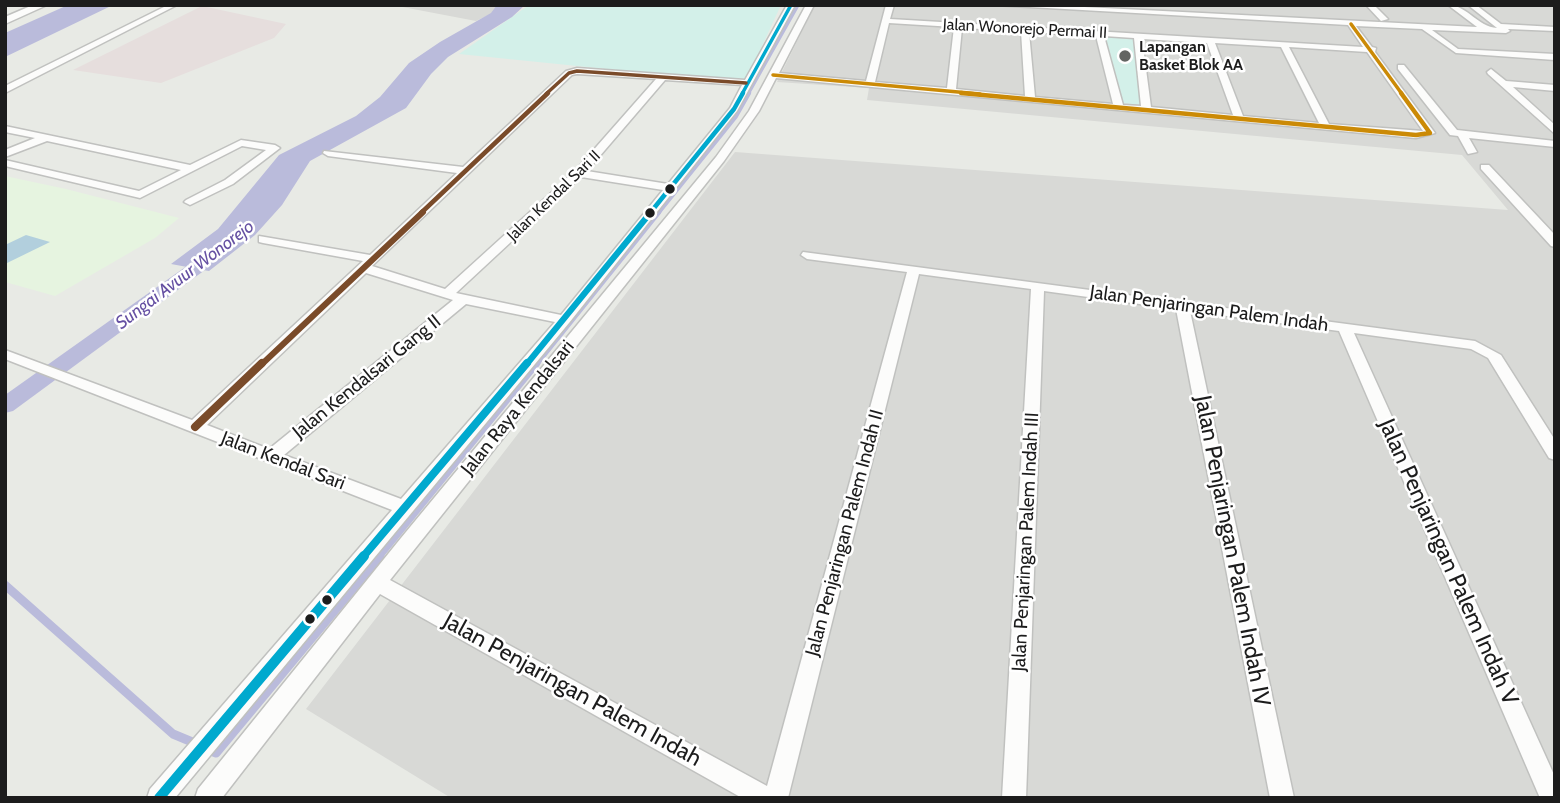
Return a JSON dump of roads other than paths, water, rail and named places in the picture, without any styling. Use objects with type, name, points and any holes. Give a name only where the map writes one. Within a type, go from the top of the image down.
[{"type":"street","points":[[5,21],[41,5]]},
{"type":"street","points":[[5,90],[174,5]]},
{"type":"street","name":"Jalan Raya Kendalsari","points":[[159,798],[564,320],[734,109],[791,5]]},
{"type":"street","name":"Jalan Raya Kendalsari","points":[[207,798],[720,159],[763,93],[810,5]]},
{"type":"street","points":[[870,83],[890,5]]},
{"type":"street","points":[[997,5],[1475,23]]},
{"type":"street","points":[[1128,5],[1351,24],[1486,31],[1555,29]]},
{"type":"street","points":[[1369,5],[1384,19]]},
{"type":"street","points":[[1451,5],[1486,31]]},
{"type":"street","points":[[1471,5],[1503,29]]},
{"type":"street","name":"Jalan Wonorejo Permai II","points":[[886,21],[1373,50]]},
{"type":"street","points":[[773,75],[1326,127],[1425,135],[1430,133],[1373,50],[1351,24]]},
{"type":"street","points":[[951,90],[958,25]]},
{"type":"street","points":[[1424,28],[1453,51],[1555,58]]},
{"type":"street","points":[[1025,29],[1030,98]]},
{"type":"street","points":[[1099,34],[1119,107]]},
{"type":"street","points":[[1138,36],[1146,109]]},
{"type":"street","points":[[1210,41],[1239,118]]},
{"type":"street","points":[[1284,45],[1326,127]]},
{"type":"street","points":[[1401,67],[1448,129],[1462,135],[1555,144]]},
{"type":"street","points":[[195,427],[569,73],[577,71],[663,77],[744,87],[763,93]]},
{"type":"street","points":[[1491,72],[1555,131]]},
{"type":"street","name":"Jalan Kendal Sari II","points":[[447,294],[579,173],[663,77]]},
{"type":"street","points":[[1504,84],[1555,88]]},
{"type":"street","points":[[1533,110],[1555,112]]},
{"type":"street","points":[[5,130],[192,169]]},
{"type":"street","points":[[1462,135],[1472,152]]},
{"type":"street","points":[[5,154],[48,137]]},
{"type":"street","points":[[5,163],[135,195],[146,193],[241,143],[275,148],[229,182],[190,202]]},
{"type":"street","points":[[328,153],[466,171]]},
{"type":"street","points":[[1485,167],[1550,232],[1555,243]]},
{"type":"street","points":[[579,173],[670,188]]},
{"type":"street","points":[[263,239],[368,264],[463,299],[564,320]]},
{"type":"street","name":"Jalan Penjaringan Palem Indah","points":[[807,255],[1485,348],[1493,355],[1555,454]]},
{"type":"street","name":"Jalan Penjaringan Palem Indah II","points":[[776,798],[914,269]]},
{"type":"street","name":"Jalan Penjaringan Palem Indah III","points":[[1014,798],[1038,286]]},
{"type":"street","name":"Jalan Kendalsari Gang II","points":[[271,457],[463,299]]},
{"type":"street","name":"Jalan Penjaringan Palem Indah IV","points":[[1182,305],[1282,798]]},
{"type":"street","name":"Jalan Penjaringan Palem Indah V","points":[[1344,327],[1552,798]]},
{"type":"street","name":"Jalan Kendal Sari","points":[[8,355],[405,508]]},
{"type":"street","name":"Jalan Penjaringan Palem Indah","points":[[377,583],[766,798]]},
{"type":"waterway","points":[[748,94],[798,5]]},
{"type":"waterway","points":[[658,213],[736,116],[749,93]]},
{"type":"waterway","points":[[536,365],[659,212]]},
{"type":"waterway","name":"Sungai Avuur Wonorejo","points":[[5,406],[218,252]]},
{"type":"waterway","points":[[378,558],[537,363]]},
{"type":"waterway","points":[[206,749],[216,753],[380,556]]},
{"type":"waterway","points":[[5,585],[173,734],[197,744]]},
{"type":"place","name":"Lapangan Basket Blok AA","points":[[1125,56]]}]
